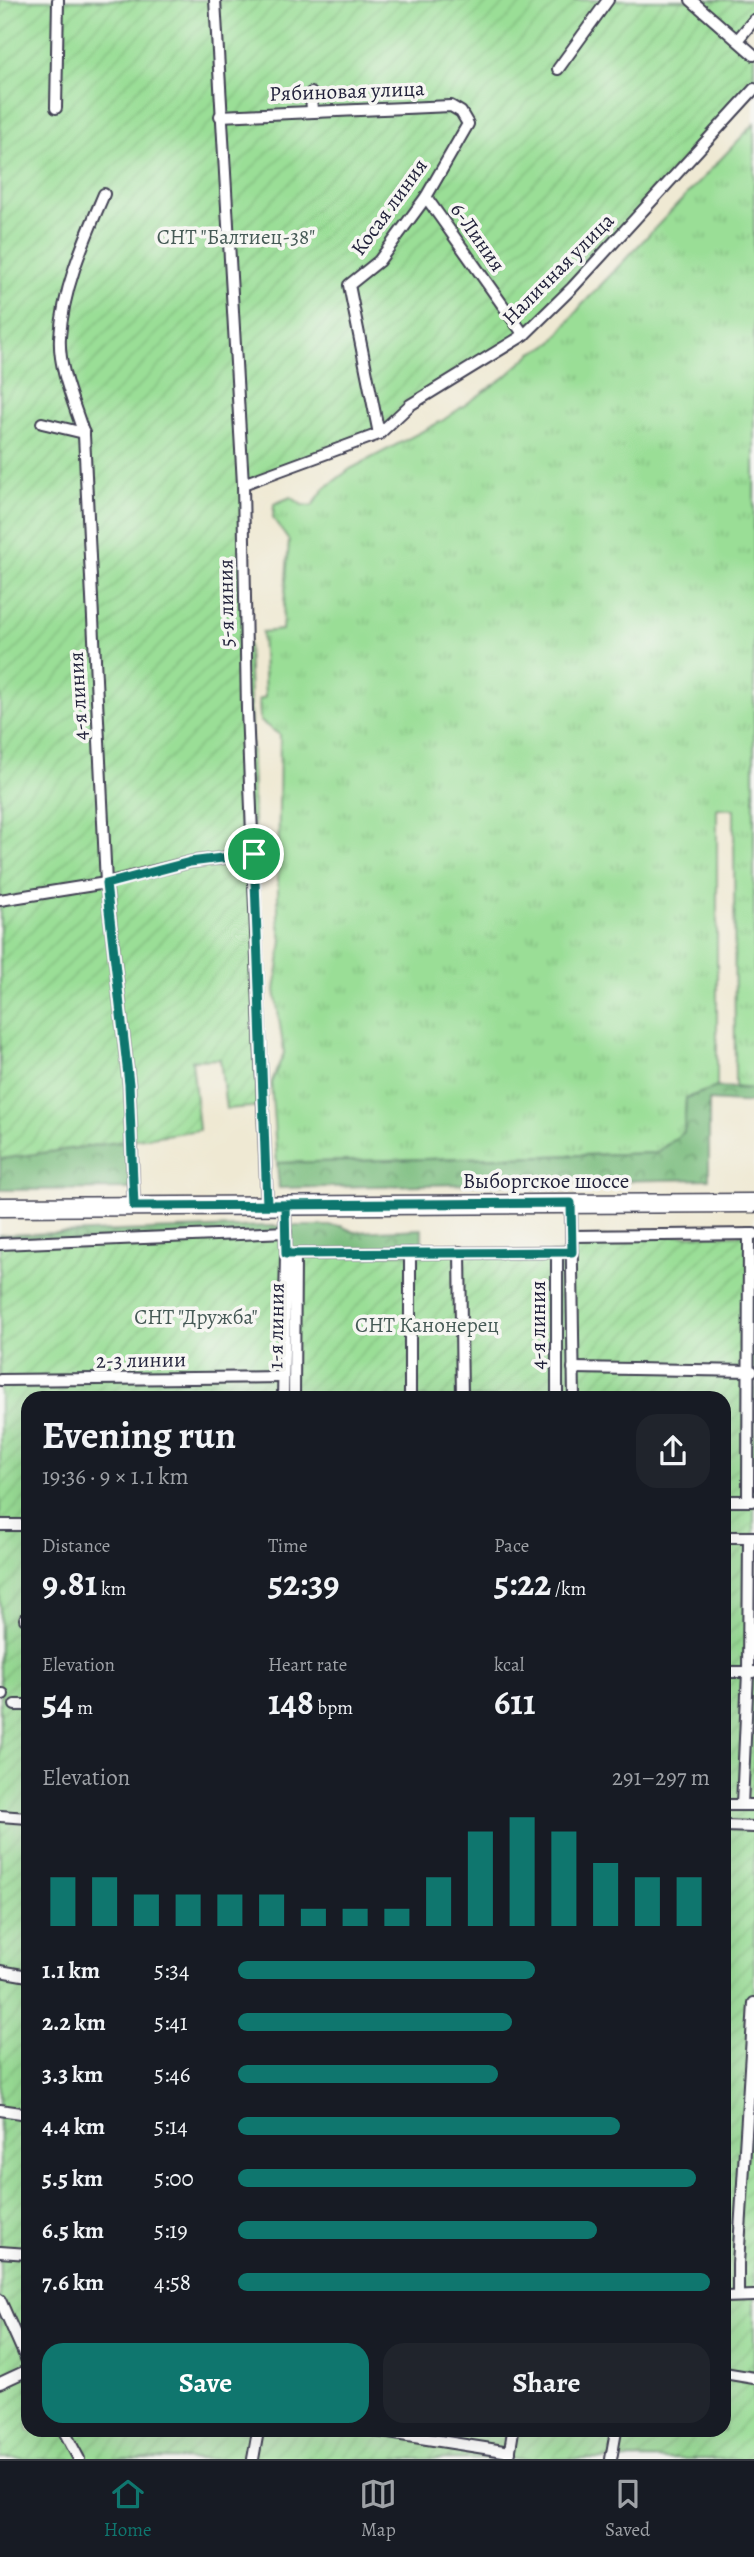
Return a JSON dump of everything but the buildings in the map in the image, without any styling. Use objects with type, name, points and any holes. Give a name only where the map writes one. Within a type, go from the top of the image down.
[{"type":"main road","name":"Выборгское шоссе","points":[[276,1205],[754,1203]]},
{"type":"main road","points":[[0,1207],[276,1205]]},
{"type":"street","points":[[56,108],[58,0]]},
{"type":"street","name":"5-я линия","points":[[215,0],[243,484],[247,701],[254,854],[276,1205],[291,1254]]},
{"type":"street","points":[[558,69],[608,0]]},
{"type":"street","points":[[691,0],[750,52]]},
{"type":"street","points":[[739,38],[754,20]]},
{"type":"street","name":"Наличная улица","points":[[243,484],[379,434],[410,405],[524,335],[572,288],[754,89]]},
{"type":"street","points":[[311,93],[312,112]]},
{"type":"street","name":"Рябиновая улица","points":[[220,116],[451,106],[461,112],[468,124]]},
{"type":"street","name":"Косая линия","points":[[379,434],[349,285],[379,261],[426,197],[468,124]]},
{"type":"street","name":"4-я линия","points":[[104,194],[72,274],[60,338],[63,364],[84,433],[106,884],[129,1084],[134,1206]]},
{"type":"street","name":"6-Линия","points":[[426,197],[524,335]]},
{"type":"street","points":[[42,423],[84,433]]},
{"type":"street","points":[[0,900],[106,884],[190,862],[254,854]]},
{"type":"street","points":[[571,1203],[574,1391]]},
{"type":"street","points":[[0,1244],[286,1232]]},
{"type":"street","points":[[572,1236],[752,1234],[751,1501],[731,1501]]},
{"type":"street","points":[[460,1252],[462,1391]]},
{"type":"street","name":"4-я линия","points":[[557,1252],[557,1391]]},
{"type":"street","points":[[283,1391],[291,1254],[572,1252]]},
{"type":"street","points":[[410,1253],[410,1391]]},
{"type":"street","name":"1-я линия","points":[[291,1254],[294,1391]]},
{"type":"street","points":[[573,1368],[751,1371]]},
{"type":"street","name":"2-3 линии","points":[[0,1380],[283,1377]]},
{"type":"street","points":[[0,1525],[21,1525]]},
{"type":"street","points":[[731,1537],[751,1537],[751,1672],[742,1805]]},
{"type":"street","points":[[731,1672],[751,1672]]},
{"type":"street","points":[[15,1705],[21,1705]]},
{"type":"street","points":[[731,1805],[754,1805]]},
{"type":"street","points":[[0,1816],[21,1818]]},
{"type":"street","points":[[731,1826],[754,1827]]},
{"type":"street","points":[[0,1971],[21,1975]]},
{"type":"street","points":[[738,2296],[754,2003]]},
{"type":"street","points":[[0,2110],[21,2113]]},
{"type":"street","points":[[0,2252],[21,2254]]},
{"type":"street","points":[[731,2296],[754,2296]]},
{"type":"street","points":[[0,2300],[21,2348]]},
{"type":"street","points":[[0,2383],[21,2373]]},
{"type":"street","points":[[731,2374],[754,2378]]},
{"type":"street","points":[[67,2437],[79,2459]]},
{"type":"street","points":[[253,2459],[257,2437]]},
{"type":"street","points":[[409,2437],[509,2455],[512,2437]]},
{"type":"street","points":[[611,2459],[615,2437]]},
{"type":"green space","name":"СНТ \"Балтиец-38\"","points":[[0,0],[754,0],[754,20],[737,41],[754,55],[754,89],[524,335],[409,404],[379,434],[243,485],[263,1106],[226,1109],[220,1059],[192,1060],[199,1130],[0,1159]]},
{"type":"green space","points":[[754,124],[754,1089],[735,1087],[734,809],[717,808],[717,1087],[686,1098],[684,1132],[656,1153],[277,1163],[271,1083],[284,1053],[275,990],[282,941],[278,919],[280,735],[260,721],[259,700],[265,697],[262,632],[282,630],[289,541],[273,518],[274,504],[291,497],[302,505],[312,506],[324,489],[350,469],[442,421],[505,377],[532,353],[552,343],[581,306]]},
{"type":"green space","points":[[717,1087],[754,1089],[754,1103],[709,1100],[709,1179],[279,1188],[277,1163],[656,1153],[684,1132],[686,1098]]},
{"type":"green space","points":[[132,1140],[133,1189],[0,1190],[0,1159]]},
{"type":"green space","points":[[341,1226],[354,1232],[422,1229],[422,1252],[0,1244],[0,1235]]},
{"type":"green space","points":[[286,1233],[286,1254],[571,1253],[572,1238],[754,1234],[754,2459],[0,2459],[0,1244]]},
{"type":"route","points":[[254,854],[267,1205],[571,1203],[572,1252],[286,1254],[285,1205],[134,1206],[129,1084],[106,884],[190,862],[254,854]]},
{"type":"park label","name":"СНТ \"Дружба\"","points":[[196,1317]]},
{"type":"park label","name":"СНТ Канонерец","points":[[427,1325]]}]
